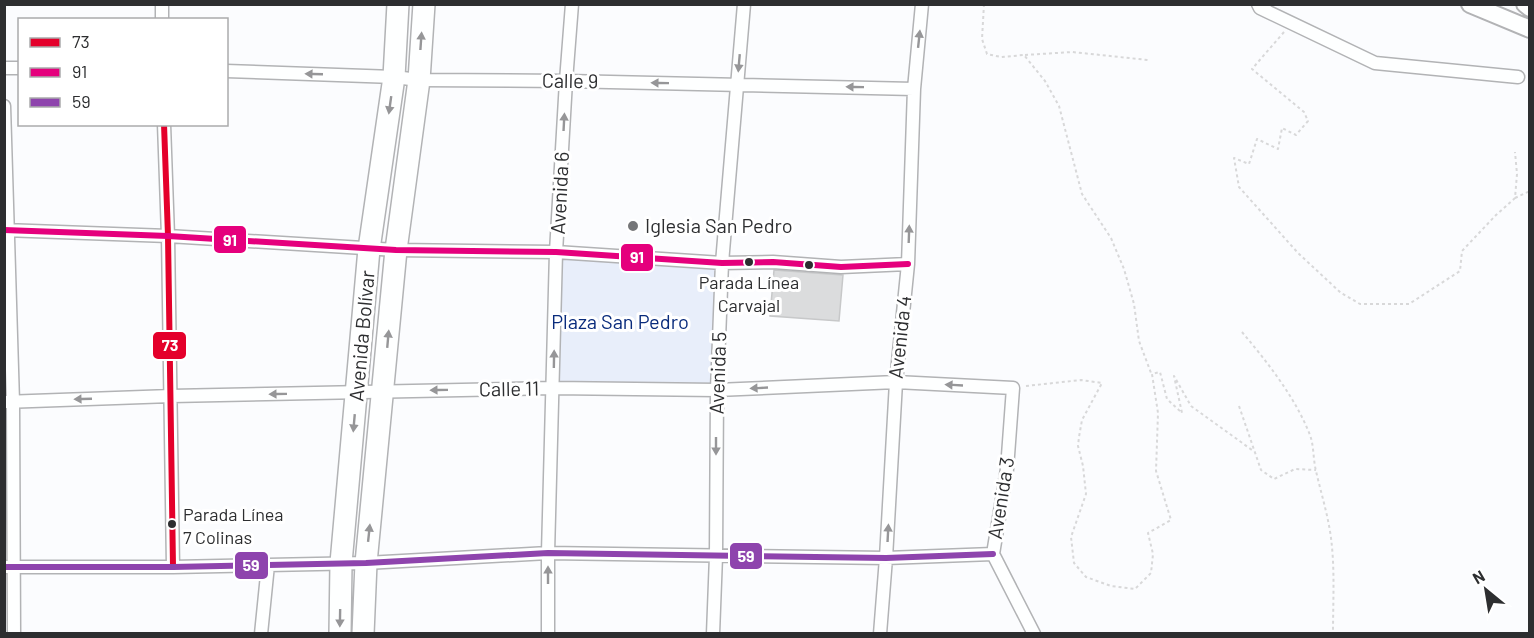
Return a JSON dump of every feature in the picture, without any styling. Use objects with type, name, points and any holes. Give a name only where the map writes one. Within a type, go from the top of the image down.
[{"type":"highway","name":"Avenida Bolívar","points":[[340,633],[341,563],[369,249],[394,77],[398,4]]},
{"type":"highway","name":"Avenida Bolívar","points":[[363,633],[366,563],[396,250],[419,80],[424,4]]},
{"type":"street","name":"Avenida 6","points":[[548,633],[556,252],[572,4]]},
{"type":"street","name":"Avenida 5","points":[[713,633],[717,390],[722,263],[744,4]]},
{"type":"street","name":"Avenida 4","points":[[880,633],[896,382],[908,264],[914,89],[922,4]]},
{"type":"street","points":[[1258,4],[1260,8],[1376,63],[1518,77]]},
{"type":"street","points":[[1470,4],[1530,29]]},
{"type":"street","points":[[1524,4],[1530,8]]},
{"type":"street","name":"Calle 9","points":[[228,71],[394,77],[419,80],[914,89]]},
{"type":"street","points":[[4,106],[10,567],[14,633]]},
{"type":"street","points":[[164,126],[173,567]]},
{"type":"street","points":[[7,230],[168,236],[369,249],[556,252],[722,263],[773,262],[842,267],[908,264]]},
{"type":"street","name":"Calle 11","points":[[9,402],[171,396],[553,388],[717,390],[896,382],[1013,388]]},
{"type":"street","name":"Avenida 3","points":[[1013,388],[1007,470],[993,554],[1034,633]]},
{"type":"street","points":[[10,567],[173,567],[366,563],[548,553],[886,558],[993,554]]},
{"type":"street","points":[[261,633],[268,565]]},
{"type":"path","points":[[984,4],[982,39],[987,54],[1001,57],[1072,52],[1148,60]]},
{"type":"path","points":[[1292,23],[1252,69],[1304,112],[1308,121],[1296,135],[1282,128],[1278,149],[1257,139],[1249,164],[1234,158],[1239,187],[1298,253],[1341,293],[1360,304],[1409,304],[1460,271],[1461,251],[1515,198],[1530,191]]},
{"type":"path","points":[[1013,388],[1081,380],[1102,383],[1082,420],[1079,437],[1078,446],[1083,465],[1086,494],[1071,537],[1074,563],[1086,578],[1111,586],[1135,589],[1152,573],[1153,554],[1148,533],[1171,520],[1156,471],[1158,412],[1152,374],[1139,340],[1134,304],[1124,269],[1111,238],[1082,194],[1059,106],[1045,81],[1024,55]]},
{"type":"path","points":[[1515,152],[1517,174],[1515,198]]},
{"type":"path","points":[[1242,332],[1264,358],[1293,401],[1311,437],[1332,539],[1333,633]]},
{"type":"path","points":[[1152,374],[1160,372],[1167,399],[1182,413],[1174,376],[1191,406],[1252,450]]},
{"type":"path","points":[[1239,406],[1261,470],[1274,479],[1295,469],[1316,470]]},
{"type":"green space","name":"Plaza San Pedro","points":[[556,252],[722,263],[717,390],[553,388]]},
{"type":"building","points":[[774,270],[843,275],[839,321],[770,316]]},
{"type":"transit line","name":"73","points":[[164,126],[173,567]]},
{"type":"transit line","name":"91","points":[[4,230],[168,236],[396,250],[556,252],[722,263],[773,262],[841,267],[908,264]]},
{"type":"transit line","name":"59","points":[[4,567],[173,567],[366,563],[548,553],[886,558],[993,554]]},
{"type":"place","name":"Iglesia San Pedro","points":[[633,226]]},
{"type":"place","name":"Parada Línea Carvajal","points":[[749,262]]},
{"type":"place","name":"Parada Línea 7 Colinas","points":[[172,524]]}]
